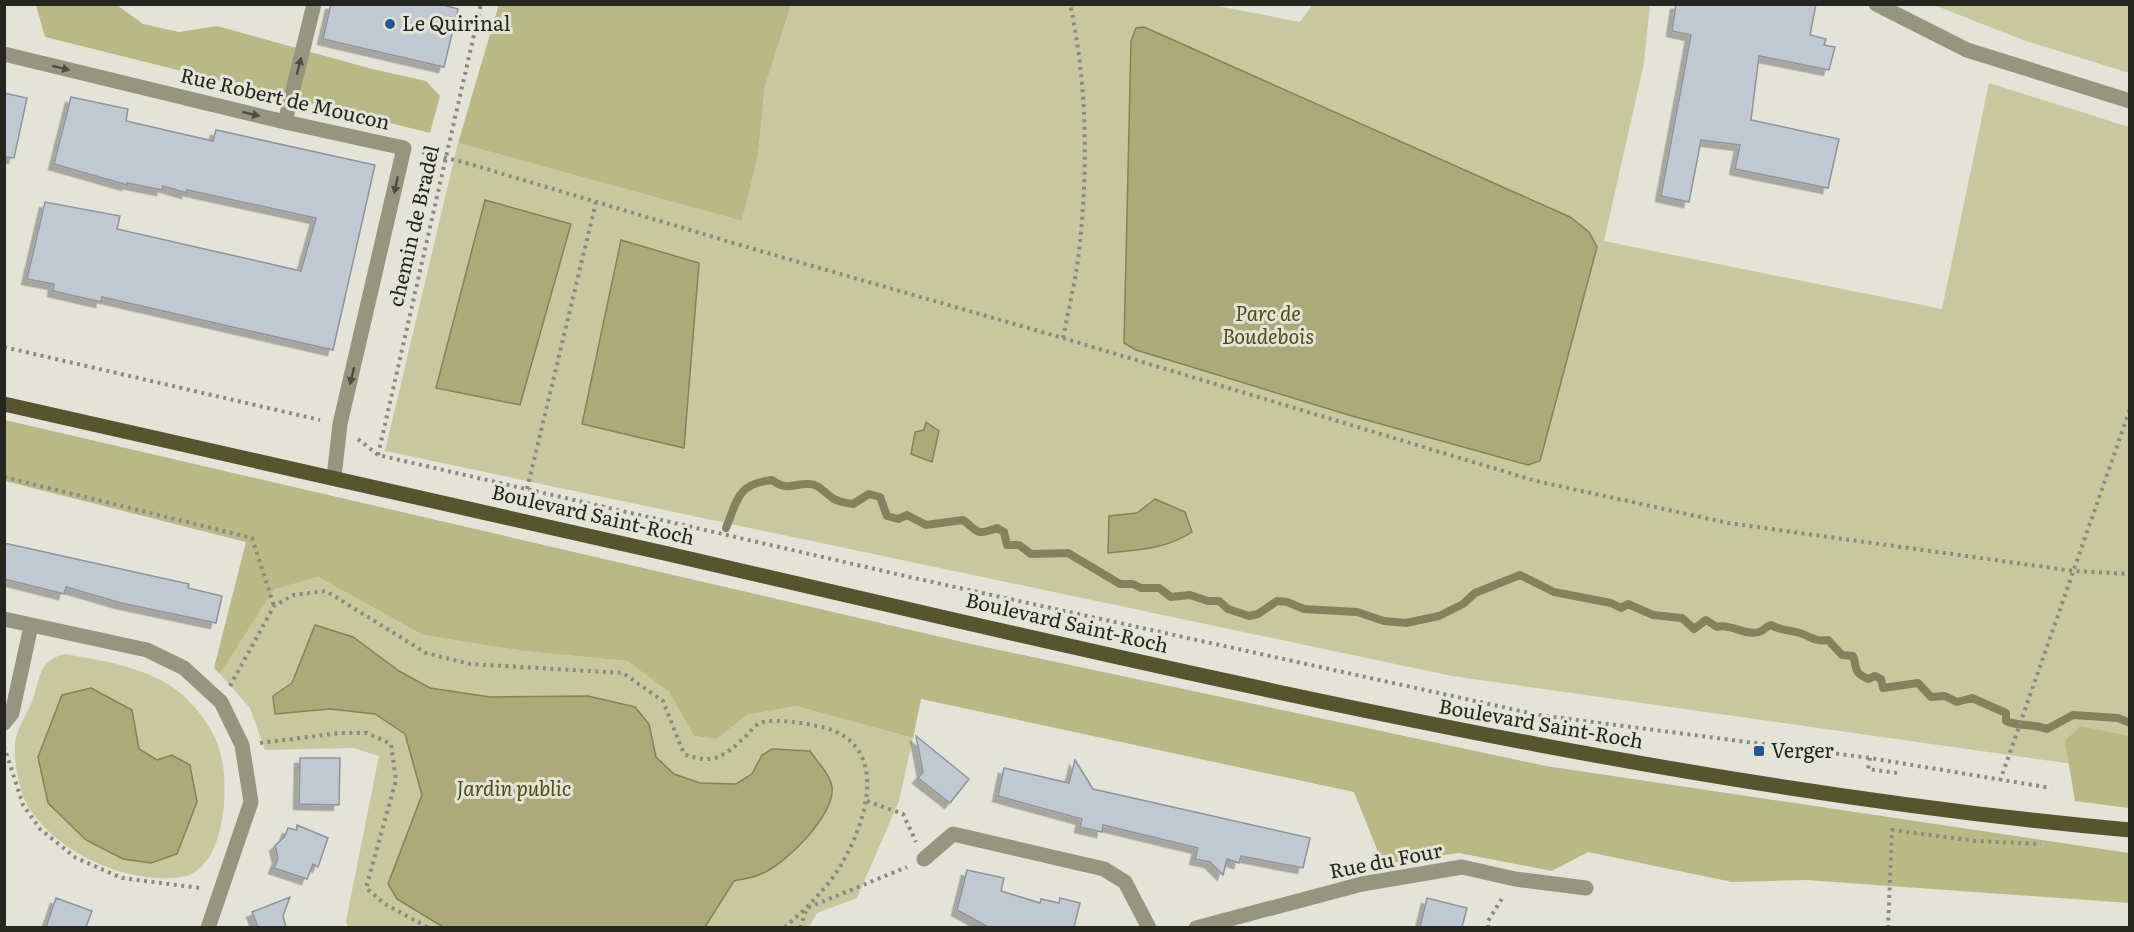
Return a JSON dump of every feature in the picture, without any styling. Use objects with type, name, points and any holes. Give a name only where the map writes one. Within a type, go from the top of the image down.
[{"type":"main road","name":"Boulevard Saint-Roch","points":[[4,404],[334,477],[1091,651],[1554,750],[1923,806],[2130,830]]},
{"type":"street","points":[[285,123],[314,4]]},
{"type":"street","points":[[1876,4],[1967,50],[2130,101]]},
{"type":"street","name":"Rue Robert de Moucon","points":[[4,54],[285,123],[404,148],[340,424],[334,477]]},
{"type":"street","points":[[4,620],[147,650],[184,668],[221,702],[242,745],[251,802],[208,927]]},
{"type":"street","points":[[4,723],[12,713],[31,626]]},
{"type":"street","points":[[924,859],[953,834],[1104,869],[1125,882],[1149,927]]},
{"type":"street","name":"Rue du Four","points":[[1196,927],[1362,884],[1462,867],[1515,879],[1586,888]]},
{"type":"path","name":"chemin de Bradel","points":[[378,455],[481,4]]},
{"type":"path","points":[[1063,338],[1080,244],[1085,138],[1077,39],[1070,4]]},
{"type":"path","points":[[404,148],[596,202],[994,320],[1063,338],[1536,481],[1728,524],[2074,571],[2130,574]]},
{"type":"path","points":[[527,489],[596,202]]},
{"type":"path","points":[[4,347],[340,424],[378,455],[914,578],[1539,715],[1870,758],[2051,789]]},
{"type":"path","points":[[2000,781],[2130,409]]},
{"type":"path","points":[[4,477],[252,538],[274,606]]},
{"type":"path","points":[[221,702],[274,606],[293,595],[326,591],[426,653],[470,664],[623,673],[663,701],[684,754],[700,761],[726,755],[759,723],[775,720],[832,730],[856,746],[868,770],[867,801],[846,856],[807,908],[784,927]]},
{"type":"path","points":[[242,745],[340,733],[367,733],[391,744],[396,780],[366,888],[385,904],[429,927]]},
{"type":"path","points":[[4,746],[23,804],[39,829],[76,858],[122,878],[220,892]]},
{"type":"path","points":[[1870,758],[1868,769],[1898,772]]},
{"type":"path","points":[[800,927],[807,908],[870,884],[924,859],[903,814],[867,801]]},
{"type":"path","points":[[1887,927],[1892,830],[1976,841],[2052,844]]},
{"type":"path","points":[[1488,927],[1488,921],[1515,879]]},
{"type":"green space","points":[[499,4],[791,5],[765,86],[758,156],[742,221],[458,143]]},
{"type":"green space","name":"Parc de Boudebois","points":[[1207,4],[1300,22],[1313,4],[1650,5],[1644,63],[1604,241],[1942,309],[1989,83],[2129,127],[2129,772],[1452,676],[385,451],[458,143],[742,221],[758,156],[765,86],[791,5]]},
{"type":"green space","points":[[36,5],[117,5],[143,24],[179,32],[217,26],[372,69],[426,81],[440,96],[430,133],[45,37]]},
{"type":"green space","points":[[1934,5],[2129,5],[2129,73],[2023,40]]},
{"type":"green space","points":[[5,420],[971,644],[1546,766],[2129,853],[2129,903],[1806,880],[1732,882],[1588,852],[1552,871],[1459,853],[1383,864],[1354,792],[921,699],[913,738],[796,706],[747,715],[717,739],[694,736],[669,692],[627,661],[523,651],[423,635],[318,577],[274,589],[220,674],[214,668],[246,542],[5,481]]},
{"type":"green space","name":"Jardin public","points":[[318,577],[423,635],[523,651],[627,661],[669,692],[694,736],[717,739],[747,715],[796,706],[913,738],[899,801],[857,898],[817,913],[809,927],[348,927],[346,921],[379,756],[353,748],[265,750],[250,708],[220,674],[274,588]]},
{"type":"green space","points":[[64,654],[129,667],[160,679],[186,698],[208,725],[222,758],[224,798],[217,840],[209,858],[197,871],[182,877],[162,878],[121,872],[100,864],[62,843],[46,829],[28,807],[17,771],[16,740],[42,671],[49,661]]},
{"type":"green space","points":[[2080,726],[2129,736],[2129,808],[2075,801],[2065,741]]},
{"type":"shaded area","points":[[1144,27],[1570,217],[1589,232],[1597,247],[1540,461],[1528,465],[1352,416],[1136,350],[1124,343],[1131,41],[1136,28]]},
{"type":"shaded area","points":[[485,200],[571,224],[520,405],[436,388]]},
{"type":"shaded area","points":[[621,240],[699,263],[684,448],[582,424]]},
{"type":"shaded area","points":[[926,422],[939,431],[932,462],[911,454],[915,432],[924,430]]},
{"type":"shaded area","points":[[1155,499],[1185,512],[1192,532],[1162,545],[1141,550],[1108,553],[1109,516],[1137,513]]},
{"type":"shaded area","points":[[315,625],[353,637],[399,671],[430,688],[490,697],[588,696],[635,707],[649,724],[656,757],[674,774],[700,783],[736,784],[752,774],[762,755],[772,749],[810,751],[829,777],[832,787],[831,798],[818,824],[795,850],[771,869],[734,881],[705,927],[443,927],[397,899],[388,884],[422,795],[405,734],[375,714],[330,709],[275,714],[273,696],[292,683]]},
{"type":"shaded area","points":[[91,688],[132,710],[139,749],[157,760],[172,755],[190,765],[197,802],[177,854],[151,863],[123,859],[86,840],[48,803],[38,757],[62,695]]},
{"type":"building","name":"Le Quirinal","points":[[331,4],[440,4],[458,9],[444,67],[323,39]]},
{"type":"building","points":[[1676,4],[1816,4],[1810,35],[1826,39],[1824,45],[1835,47],[1829,70],[1759,56],[1751,120],[1839,139],[1828,188],[1735,169],[1740,145],[1701,140],[1689,202],[1661,196],[1691,35],[1672,31]]},
{"type":"building","points":[[4,93],[27,98],[14,158],[4,157]]},
{"type":"building","points":[[71,97],[128,109],[126,121],[213,141],[216,130],[375,165],[333,350],[102,297],[101,302],[53,291],[54,284],[27,279],[45,202],[120,216],[117,229],[301,271],[316,218],[187,190],[187,193],[163,186],[162,190],[127,183],[127,185],[54,164]]},
{"type":"building","points":[[4,543],[189,584],[188,588],[222,596],[216,623],[121,603],[66,587],[64,594],[4,579]]},
{"type":"building","points":[[916,736],[969,779],[950,803],[918,778],[923,772]]},
{"type":"building","points":[[300,758],[340,758],[339,805],[299,804]]},
{"type":"building","points":[[1075,760],[1093,789],[1310,838],[1303,868],[1241,856],[1239,863],[1227,859],[1223,875],[1210,862],[1195,859],[1198,848],[1103,825],[1102,832],[1080,827],[1082,819],[998,796],[1004,768],[1069,783]]},
{"type":"building","points":[[297,825],[328,838],[318,867],[313,864],[307,879],[274,868],[278,858],[275,846],[285,836],[288,828],[297,830]]},
{"type":"building","points":[[967,870],[1004,878],[1001,891],[1040,903],[1041,899],[1059,903],[1060,898],[1080,903],[1074,927],[988,927],[957,910]]},
{"type":"building","points":[[290,897],[283,916],[286,927],[258,927],[252,912]]},
{"type":"building","points":[[56,898],[92,911],[86,927],[46,927]]},
{"type":"building","points":[[1427,898],[1467,908],[1462,927],[1420,927]]},
{"type":"waterway","points":[[726,528],[740,495],[752,485],[772,480],[782,486],[813,484],[834,499],[846,503],[853,504],[869,494],[880,497],[887,516],[898,519],[907,515],[926,525],[963,520],[978,532],[997,528],[1004,532],[1007,545],[1019,545],[1031,554],[1068,553],[1120,584],[1133,584],[1141,588],[1159,588],[1171,597],[1190,595],[1208,601],[1219,601],[1228,609],[1249,616],[1258,614],[1277,601],[1287,602],[1304,609],[1357,612],[1384,621],[1406,623],[1439,616],[1463,604],[1475,593],[1520,575],[1554,592],[1611,603],[1621,608],[1628,604],[1653,615],[1682,618],[1694,629],[1706,620],[1717,627],[1722,626],[1753,633],[1771,625],[1817,640],[1828,640],[1842,655],[1853,656],[1856,670],[1860,674],[1868,679],[1875,676],[1881,679],[1883,688],[1918,683],[1931,697],[1945,696],[1957,702],[1972,698],[2006,713],[2006,721],[2011,723],[2047,729],[2073,715],[2118,718],[2130,723]]},
{"type":"place","name":"Le Quirinal","points":[[390,24]]},
{"type":"place","name":"Verger","points":[[1759,751]]}]
